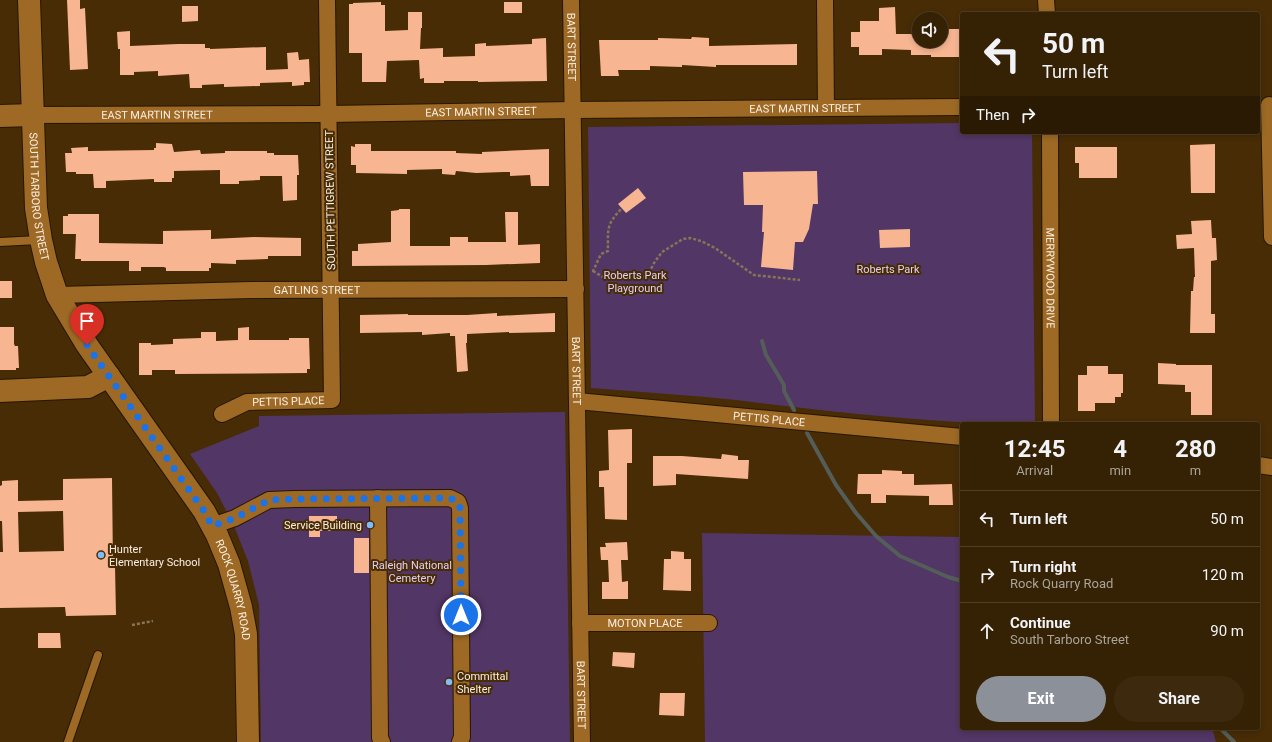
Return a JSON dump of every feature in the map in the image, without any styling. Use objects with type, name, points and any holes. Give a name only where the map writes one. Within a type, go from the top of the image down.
[{"type":"main road","name":"SOUTH TARBORO STREET","points":[[29,0],[36,208],[41,240],[46,262],[57,295],[87,345],[109,376]]},
{"type":"main road","name":"EAST MARTIN STREET","points":[[0,116],[33,115]]},
{"type":"main road","points":[[0,390],[88,387],[109,376]]},
{"type":"main road","name":"ROCK QUARRY ROAD","points":[[109,376],[204,511],[229,564],[241,607],[246,634],[248,742]]},
{"type":"street","name":"SOUTH PETTIGREW STREET","points":[[327,0],[332,400]]},
{"type":"street","name":"BART STREET","points":[[571,0],[582,742]]},
{"type":"street","points":[[825,0],[826,108]]},
{"type":"street","points":[[1046,0],[1047,12]]},
{"type":"street","points":[[1266,105],[1272,237]]},
{"type":"street","name":"EAST MARTIN STREET","points":[[33,115],[328,114],[573,110],[960,107]]},
{"type":"street","name":"MERRYWOOD DRIVE","points":[[1050,134],[1051,422]]},
{"type":"street","name":"GATLING STREET","points":[[57,295],[252,290],[576,289]]},
{"type":"street","name":"PETTIS PLACE","points":[[222,414],[247,402],[332,400]]},
{"type":"street","name":"PETTIS PLACE","points":[[577,401],[960,437]]},
{"type":"street","points":[[1260,465],[1272,467]]},
{"type":"street","points":[[378,498],[380,738],[382,742]]},
{"type":"street","points":[[212,526],[235,518],[269,500],[450,498],[458,502],[460,508],[462,737],[460,742]]},
{"type":"street","name":"MOTON PLACE","points":[[580,623],[709,623]]},
{"type":"lane","points":[[0,242],[41,240]]},
{"type":"lane","points":[[68,742],[98,655]]},
{"type":"path","points":[[593,271],[601,254],[608,251],[609,225],[622,208]]},
{"type":"path","points":[[576,271],[593,271],[603,277],[647,277],[654,262],[662,252],[683,239],[690,238],[701,241],[715,248],[754,275],[800,280]]},
{"type":"path","points":[[132,625],[153,621]]},
{"type":"green space","name":"Roberts Park","points":[[960,123],[960,134],[1032,134],[1035,422],[960,422],[923,420],[718,398],[591,388],[588,127]]},
{"type":"green space","name":"Raleigh National Cemetery","points":[[565,412],[570,742],[261,742],[259,605],[248,561],[234,526],[217,493],[190,454],[259,426],[259,416]]},
{"type":"green space","points":[[702,533],[960,537],[960,730],[1213,730],[1216,742],[705,742]]},
{"type":"building","points":[[67,0],[80,0],[80,9],[85,8],[88,69],[70,70]]},
{"type":"building","points":[[381,2],[381,5],[385,5],[385,31],[408,30],[408,12],[422,12],[420,49],[443,48],[443,57],[475,56],[475,44],[486,43],[486,46],[532,44],[532,39],[546,38],[547,81],[444,81],[444,83],[424,83],[424,78],[420,79],[419,60],[387,61],[386,82],[362,82],[362,53],[349,53],[349,4]]},
{"type":"building","points":[[504,2],[522,2],[522,13],[504,13]]},
{"type":"building","points":[[182,6],[198,6],[198,21],[182,22]]},
{"type":"building","points":[[895,7],[896,34],[912,34],[912,48],[948,48],[948,29],[959,29],[959,57],[911,55],[911,50],[882,49],[882,55],[859,55],[859,47],[851,47],[851,32],[860,32],[860,21],[879,21],[879,8]]},
{"type":"building","points":[[130,31],[130,46],[205,44],[205,48],[210,49],[266,47],[266,70],[288,69],[287,53],[298,52],[299,60],[309,59],[310,82],[304,82],[304,85],[292,86],[292,82],[260,83],[260,86],[224,87],[224,84],[202,85],[202,88],[190,88],[189,74],[158,76],[158,71],[134,72],[134,75],[120,75],[120,49],[118,49],[117,32]]},
{"type":"building","points":[[692,37],[709,38],[709,46],[797,44],[797,65],[716,65],[716,67],[682,65],[682,67],[650,66],[650,70],[618,70],[619,76],[601,76],[599,40],[658,40],[658,38],[691,39]]},
{"type":"building","points":[[156,143],[172,144],[174,152],[200,150],[201,154],[225,153],[225,151],[267,151],[267,153],[274,153],[274,155],[298,155],[299,175],[297,175],[297,200],[283,201],[282,176],[260,176],[260,180],[239,181],[239,184],[220,184],[220,170],[174,171],[174,178],[172,178],[172,182],[154,182],[154,179],[106,181],[106,188],[94,188],[93,174],[76,174],[76,172],[66,172],[65,153],[72,153],[71,148],[88,147],[88,151],[154,150],[154,148],[156,148]]},
{"type":"building","points":[[355,144],[371,144],[371,151],[456,151],[456,153],[482,154],[482,152],[549,149],[549,186],[531,186],[530,175],[510,176],[510,172],[476,173],[456,171],[455,175],[442,174],[442,169],[407,170],[407,174],[356,173],[356,165],[351,165],[351,146],[355,147]]},
{"type":"building","points":[[1215,144],[1215,193],[1191,193],[1190,145]]},
{"type":"building","points":[[1075,147],[1117,147],[1117,178],[1079,178],[1079,163],[1075,163]]},
{"type":"building","points":[[817,171],[818,204],[813,204],[809,229],[803,242],[795,242],[793,270],[761,267],[764,232],[762,232],[763,205],[744,205],[743,172]]},
{"type":"building","points":[[638,188],[646,198],[626,213],[618,204]]},
{"type":"building","points":[[410,209],[410,246],[450,246],[450,237],[468,237],[468,242],[506,242],[505,212],[518,212],[518,245],[540,244],[540,263],[352,266],[352,251],[358,251],[358,244],[391,242],[391,211]]},
{"type":"building","points":[[68,214],[99,214],[99,243],[163,244],[163,231],[211,230],[211,239],[254,237],[301,238],[301,256],[268,256],[268,259],[236,260],[236,264],[211,263],[211,268],[209,268],[209,271],[166,271],[166,268],[164,267],[141,267],[141,271],[129,271],[129,261],[81,261],[81,259],[75,259],[76,234],[63,234],[63,216],[68,216]]},
{"type":"building","points":[[1211,220],[1212,238],[1216,238],[1217,260],[1211,261],[1211,314],[1215,314],[1215,333],[1190,333],[1191,291],[1193,291],[1195,277],[1194,248],[1177,249],[1176,235],[1192,234],[1191,221]]},
{"type":"building","points":[[910,229],[910,247],[880,248],[879,230]]},
{"type":"building","points":[[0,281],[12,281],[12,298],[0,298]]},
{"type":"building","points":[[497,313],[497,316],[555,313],[555,332],[467,334],[466,343],[468,371],[457,372],[455,336],[450,336],[450,333],[422,335],[422,332],[360,333],[360,315],[467,315]]},
{"type":"building","points":[[0,327],[14,327],[14,344],[15,346],[18,346],[19,368],[16,368],[16,370],[0,370]]},
{"type":"building","points":[[249,327],[249,340],[289,340],[289,338],[309,338],[310,369],[307,369],[307,373],[175,374],[175,370],[152,370],[152,375],[139,375],[139,343],[151,343],[151,345],[173,344],[173,339],[201,338],[201,332],[216,332],[216,341],[238,340],[238,328]]},
{"type":"building","points":[[1158,363],[1176,365],[1212,365],[1212,415],[1191,415],[1191,392],[1185,392],[1185,385],[1158,384]]},
{"type":"building","points":[[1087,366],[1108,366],[1108,374],[1123,374],[1123,393],[1121,393],[1121,397],[1115,397],[1115,403],[1095,403],[1095,411],[1078,411],[1078,375],[1087,375]]},
{"type":"building","points":[[632,429],[632,463],[627,463],[627,520],[605,519],[604,487],[599,487],[599,471],[609,470],[608,430]]},
{"type":"building","points":[[722,454],[738,456],[738,460],[749,460],[748,479],[676,474],[676,485],[653,486],[653,456],[682,456],[721,459]]},
{"type":"building","points":[[882,470],[902,471],[902,474],[914,474],[914,485],[952,484],[953,505],[929,505],[929,496],[886,495],[886,503],[871,503],[871,494],[857,494],[858,474],[882,474]]},
{"type":"building","points":[[112,478],[113,566],[115,566],[116,615],[66,616],[65,607],[0,608],[0,552],[3,552],[2,521],[0,521],[0,486],[2,485],[2,481],[18,480],[18,501],[63,500],[63,479]],"holes":[[[63,511],[64,551],[19,552],[18,512]]]},
{"type":"building","points":[[309,516],[337,516],[337,531],[320,531],[320,537],[309,537]]},
{"type":"building","points":[[354,538],[369,538],[369,573],[354,573]]},
{"type":"building","points":[[627,542],[628,560],[621,560],[622,582],[628,581],[628,599],[602,599],[602,582],[609,582],[608,560],[601,560],[600,547],[606,547],[605,543]]},
{"type":"building","points":[[671,551],[684,552],[684,559],[691,559],[691,591],[663,590],[664,559],[671,559]]},
{"type":"building","points":[[38,633],[60,633],[61,648],[38,648]]},
{"type":"building","points":[[613,652],[635,653],[634,668],[612,666]]},
{"type":"building","points":[[660,693],[685,693],[684,716],[659,715]]},
{"type":"waterway","points":[[762,341],[766,355],[784,385],[784,391],[794,410]]},
{"type":"waterway","points":[[807,433],[836,485],[856,513],[876,536],[900,556],[948,577],[960,580]]},
{"type":"waterway","points":[[1222,730],[1234,742]]},
{"type":"place","name":"Service Building","points":[[370,525]]},
{"type":"place","name":"Hunter Elementary School","points":[[101,555]]},
{"type":"place","name":"Committal Shelter","points":[[449,682]]},
{"type":"route","points":[[87,345],[204,511],[212,526],[235,518],[269,500],[450,498],[458,502],[460,508],[461,615]]},
{"type":"park label","name":"Roberts Park Playground","points":[[635,281]]}]
